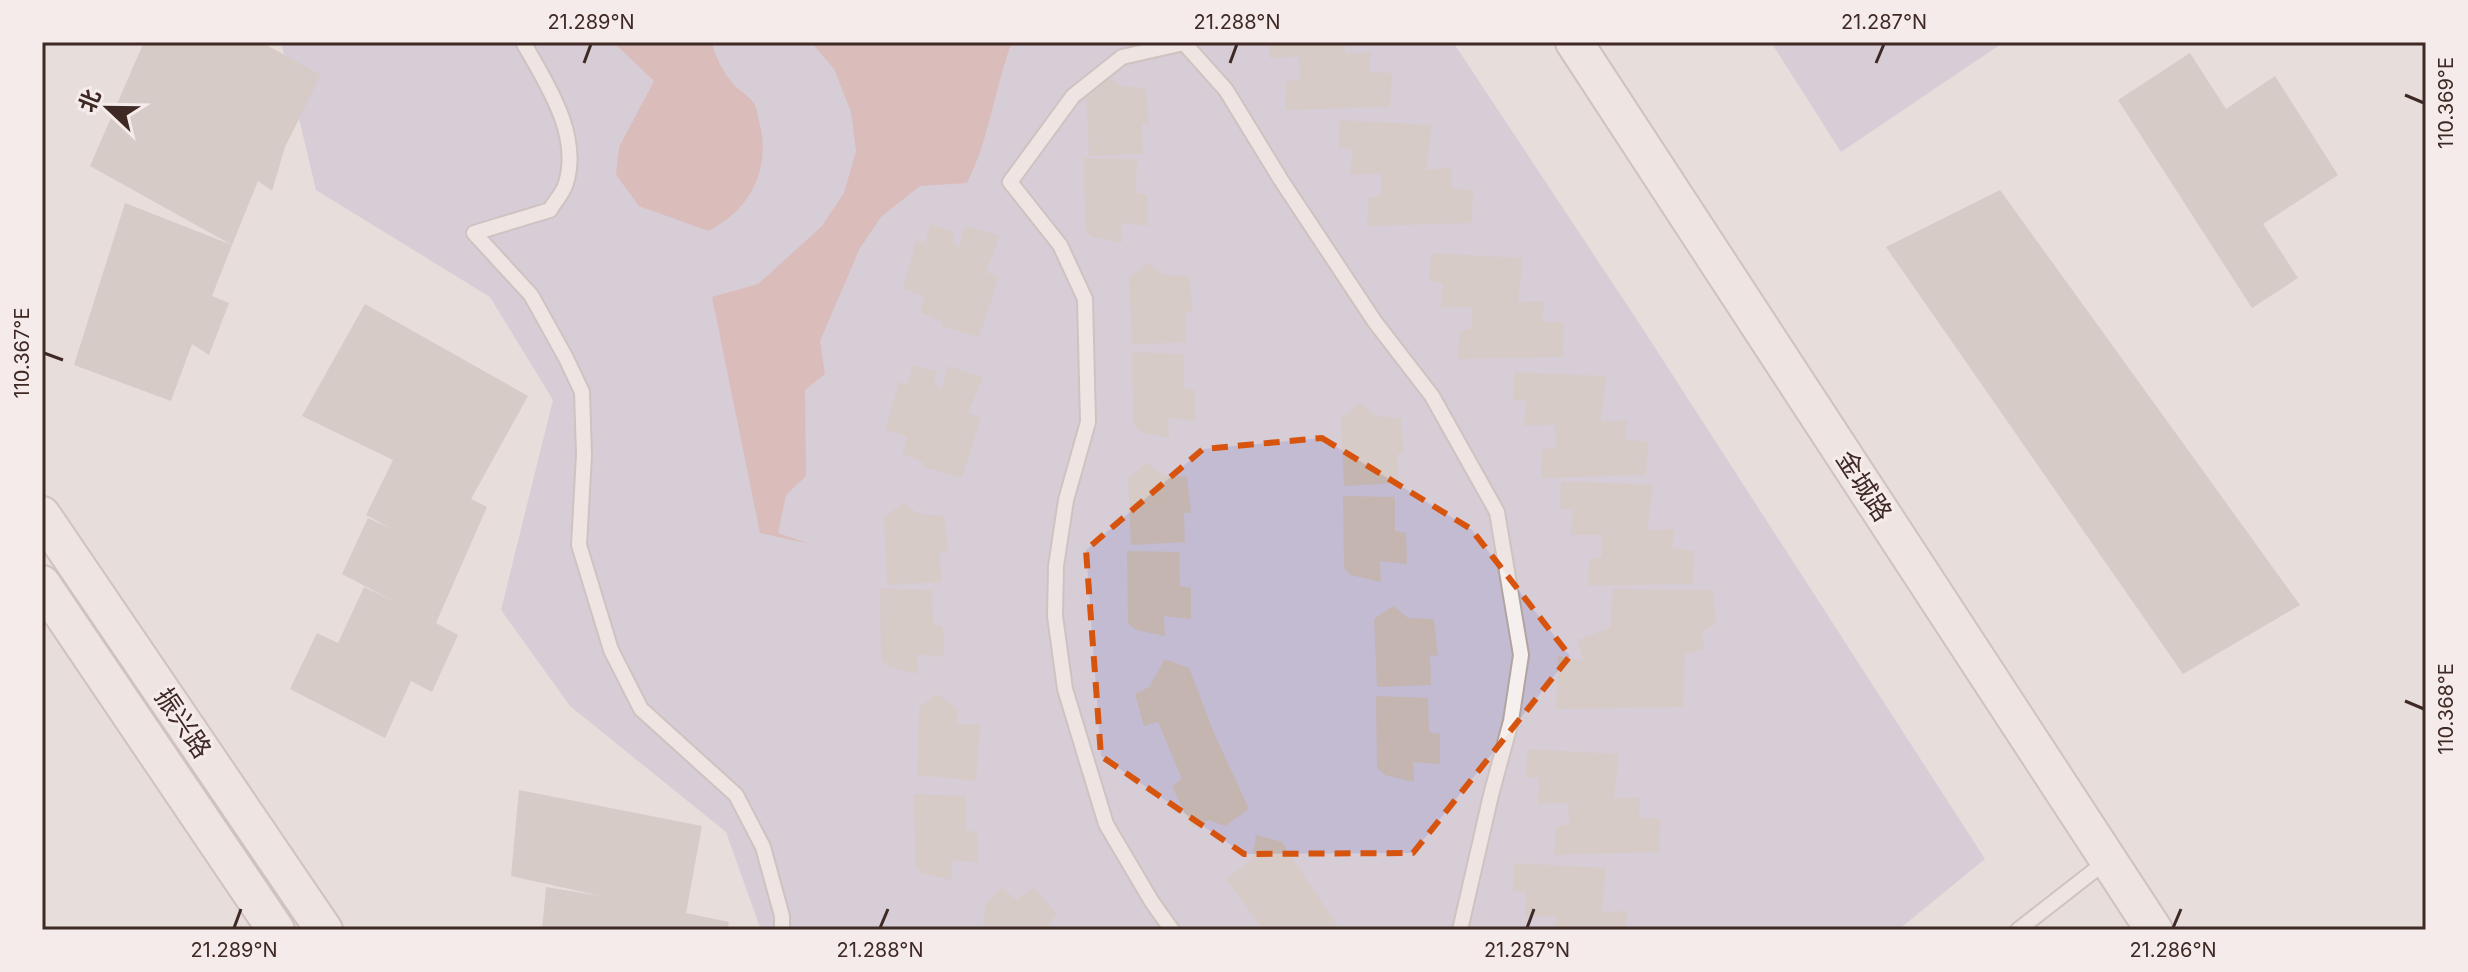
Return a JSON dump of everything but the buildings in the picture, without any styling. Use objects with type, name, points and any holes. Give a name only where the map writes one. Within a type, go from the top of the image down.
[{"type":"street","name":"金城路","points":[[1574,42],[2154,930]]},
{"type":"street","name":"振兴路","points":[[42,515],[324,930]]},
{"type":"street","name":"振兴路","points":[[42,584],[276,930]]},
{"type":"lane","points":[[523,42],[551,91],[570,146],[566,184],[550,210],[474,233],[531,295],[582,392],[584,455],[579,545],[611,650],[641,709],[736,795],[763,847],[782,916],[782,930]]},
{"type":"lane","points":[[1172,930],[1106,824],[1065,689],[1055,616],[1056,566],[1066,500],[1088,422],[1085,299],[1060,245],[1010,182],[1073,96],[1110,66],[1122,57],[1184,43],[1226,90],[1367,311],[1432,396],[1497,512],[1521,655],[1511,721],[1460,930]]},
{"type":"lane","points":[[2018,930],[2109,859]]},
{"type":"highlighted area","points":[[1322,438],[1471,529],[1570,656],[1413,853],[1244,854],[1101,756],[1086,550],[1203,449]]},
{"type":"shaded area","points":[[281,42],[1453,42],[1639,323],[1985,859],[1898,930],[761,930],[726,832],[570,706],[501,610],[553,400],[490,297],[316,190]]},
{"type":"shaded area","points":[[613,42],[712,42],[727,75],[754,104],[763,142],[754,187],[735,212],[708,231],[639,206],[616,175],[619,147],[654,81]]},
{"type":"shaded area","points":[[811,42],[1012,42],[981,149],[967,183],[920,186],[881,217],[860,248],[820,341],[825,374],[805,390],[806,476],[786,495],[778,533],[810,544],[760,533],[712,297],[758,284],[822,226],[844,193],[856,151],[851,112],[834,69]]},
{"type":"shaded area","points":[[1771,42],[2004,42],[1841,152]]}]
